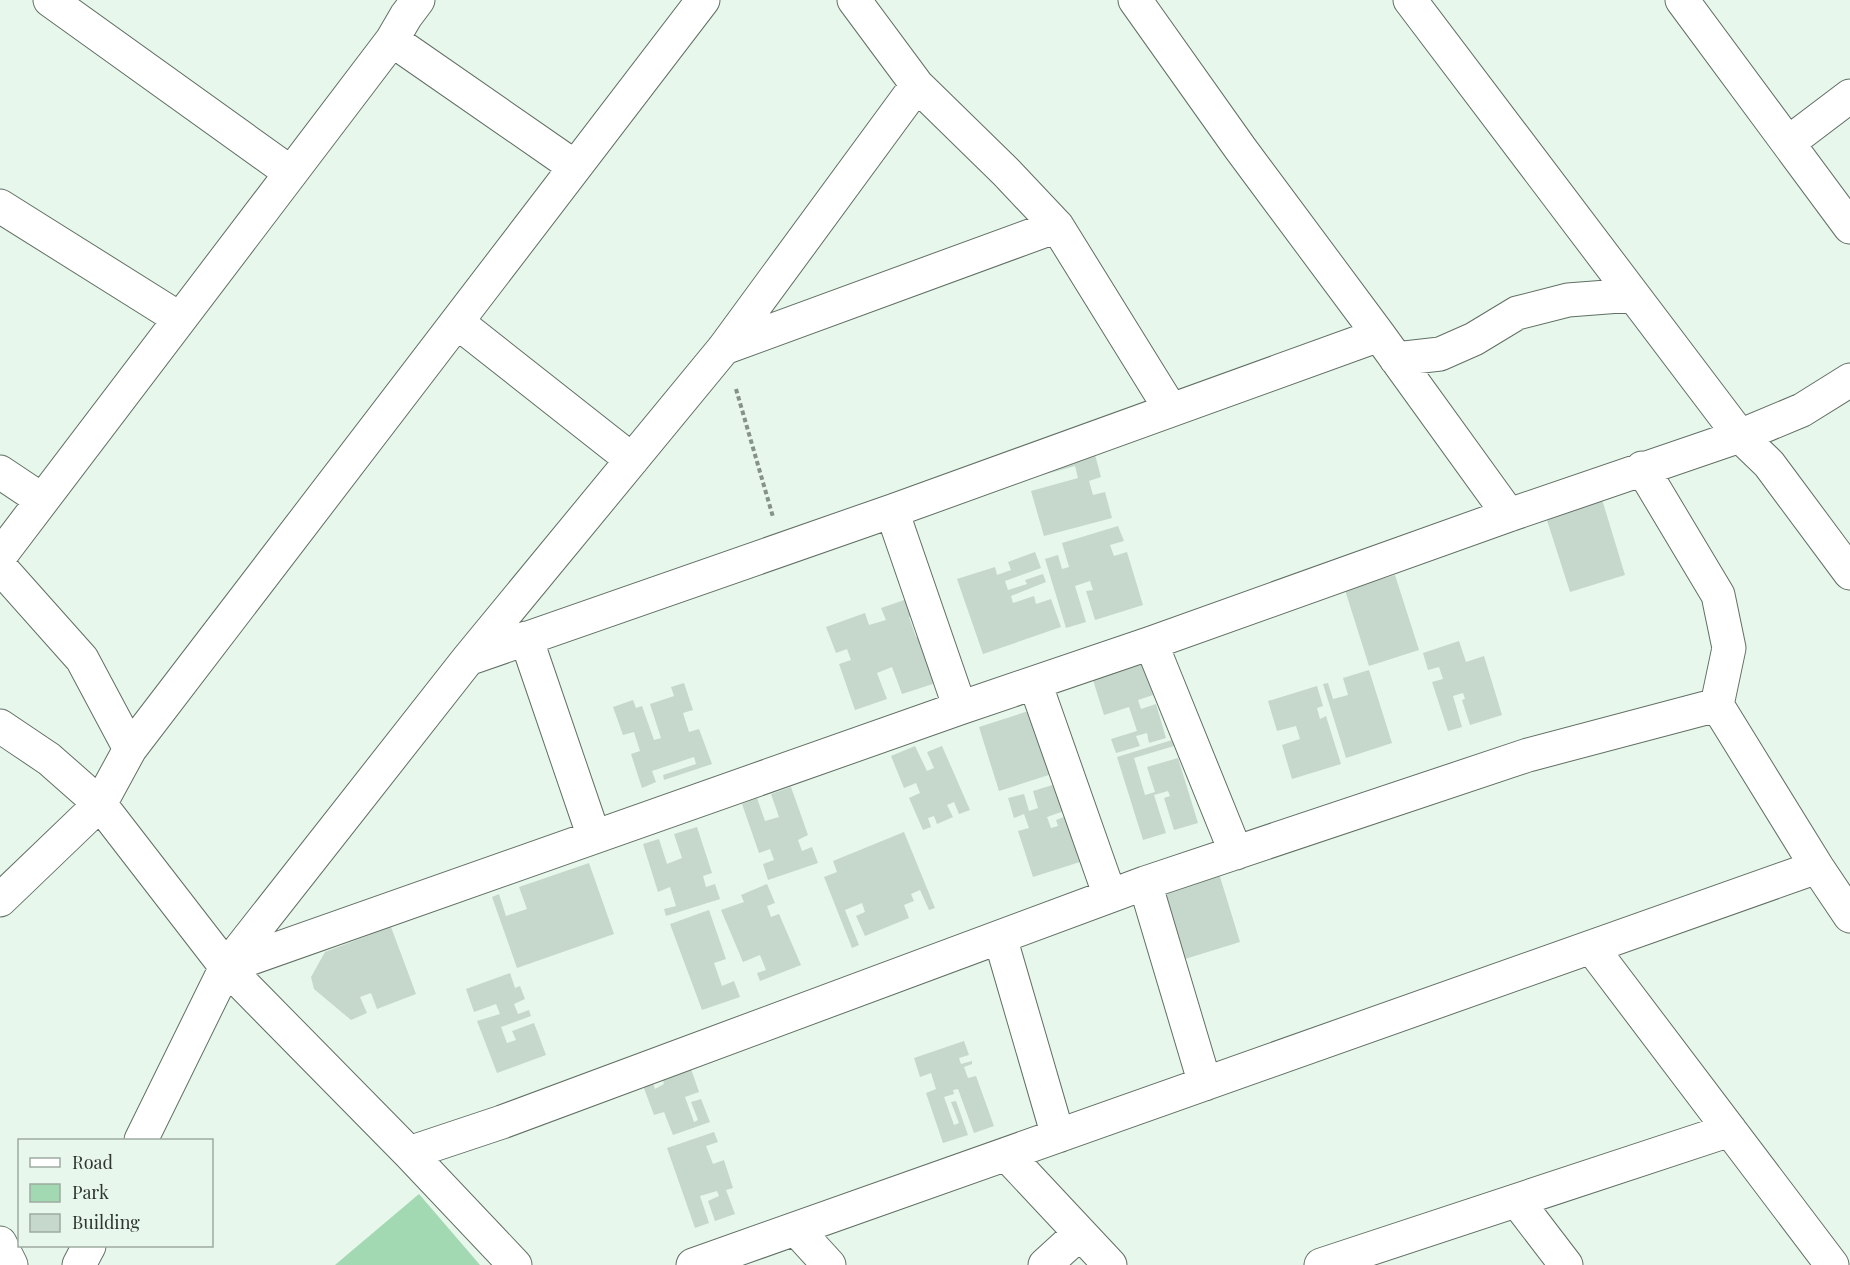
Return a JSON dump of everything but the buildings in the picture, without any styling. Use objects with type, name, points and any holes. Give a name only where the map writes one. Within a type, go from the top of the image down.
[{"type":"street","points":[[50,0],[291,173]]},
{"type":"street","points":[[0,900],[100,804],[130,749],[704,0]]},
{"type":"street","points":[[854,0],[917,85],[1006,172],[1057,226],[1171,410]]},
{"type":"street","points":[[1410,0],[1740,436],[1769,464],[1850,573]]},
{"type":"street","points":[[1682,0],[1850,227]]},
{"type":"street","points":[[1143,3],[1240,148],[1509,515]]},
{"type":"street","points":[[0,556],[291,173],[401,14],[576,167]]},
{"type":"street","points":[[141,1139],[226,967],[468,658],[724,348],[917,85]]},
{"type":"street","points":[[1788,143],[1850,96]]},
{"type":"street","points":[[0,206],[180,319]]},
{"type":"street","points":[[724,348],[1057,226]]},
{"type":"street","points":[[468,658],[892,511],[1171,410],[1387,347],[1440,354],[1474,339],[1517,314],[1569,300],[1633,295]]},
{"type":"street","points":[[457,322],[632,460]]},
{"type":"street","points":[[226,967],[1151,643],[1642,468],[1740,436],[1802,410],[1850,380]]},
{"type":"street","points":[[1642,468],[1718,595],[1729,648],[1717,705],[1850,916]]},
{"type":"street","points":[[0,472],[42,500]]},
{"type":"street","points":[[892,511],[960,708]]},
{"type":"street","points":[[0,567],[82,659],[130,749]]},
{"type":"street","points":[[526,638],[594,837]]},
{"type":"street","points":[[1151,643],[1236,853]]},
{"type":"street","points":[[1035,683],[1110,896]]},
{"type":"street","points":[[409,1153],[502,1122],[1145,883],[1528,755],[1717,705]]},
{"type":"street","points":[[0,726],[49,759],[100,804],[226,967],[409,1153],[515,1265]]},
{"type":"street","points":[[693,1265],[1817,867]]},
{"type":"street","points":[[1145,883],[1205,1084]]},
{"type":"street","points":[[1000,937],[1058,1136]]},
{"type":"street","points":[[1592,948],[1730,1130],[1838,1262]]},
{"type":"street","points":[[1321,1265],[1730,1130]]},
{"type":"street","points":[[1006,1155],[1110,1265]]},
{"type":"street","points":[[1517,1201],[1566,1265]]},
{"type":"street","points":[[796,1230],[829,1265]]},
{"type":"street","points":[[1045,1265],[1080,1233]]},
{"type":"street","points":[[0,1243],[11,1265]]},
{"type":"street","points":[[79,1265],[88,1247]]},
{"type":"path","points":[[724,348],[783,549]]},
{"type":"green space","points":[[419,1194],[480,1265],[335,1265]]}]
